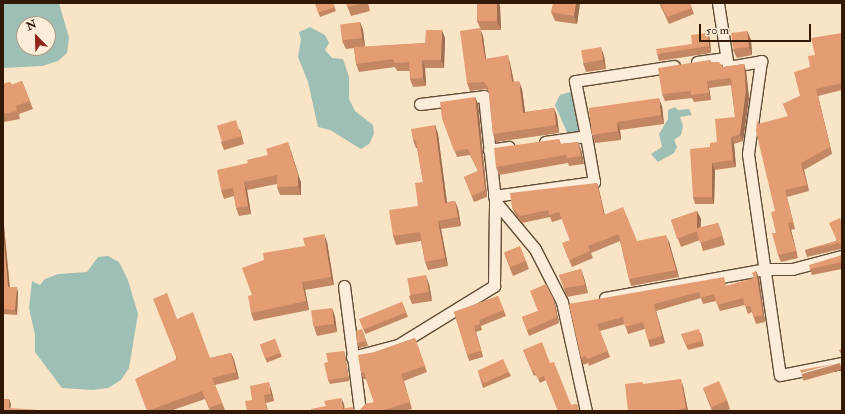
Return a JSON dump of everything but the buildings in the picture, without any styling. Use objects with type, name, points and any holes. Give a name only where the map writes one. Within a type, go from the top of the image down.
[{"type":"street","points":[[718,3],[728,67],[761,61],[748,154],[766,269],[780,375],[842,362]]},
{"type":"street","points":[[495,198],[594,182],[575,81],[726,58]]},
{"type":"street","points":[[352,357],[398,345],[494,286],[495,198],[484,96],[420,104]]},
{"type":"street","points":[[534,144],[586,136]]},
{"type":"street","points":[[489,150],[519,146]]},
{"type":"street","points":[[495,198],[535,249],[563,305],[586,411]]},
{"type":"street","points":[[594,300],[766,269],[792,269],[842,256]]},
{"type":"street","points":[[344,286],[360,411]]},
{"type":"street","points":[[563,305],[578,303]]},
{"type":"water","points":[[3,3],[59,3],[69,38],[67,53],[58,61],[42,66],[3,68]]},
{"type":"water","points":[[310,27],[325,35],[329,43],[325,50],[332,58],[343,59],[349,77],[349,99],[355,111],[373,125],[374,134],[369,144],[361,149],[330,130],[318,127],[308,82],[298,57],[301,39],[299,32]]},
{"type":"water","points":[[570,92],[574,94],[581,125],[579,133],[569,137],[555,105],[560,95]]},
{"type":"water","points":[[675,107],[678,110],[689,109],[692,115],[680,117],[683,126],[681,135],[674,140],[677,147],[674,153],[658,162],[651,154],[662,147],[659,134],[668,119],[668,110]]},
{"type":"water","points":[[108,256],[119,262],[128,280],[138,314],[129,368],[121,380],[108,388],[93,390],[62,388],[35,352],[35,335],[29,308],[32,281],[40,285],[45,279],[58,274],[87,272],[98,257]]}]
